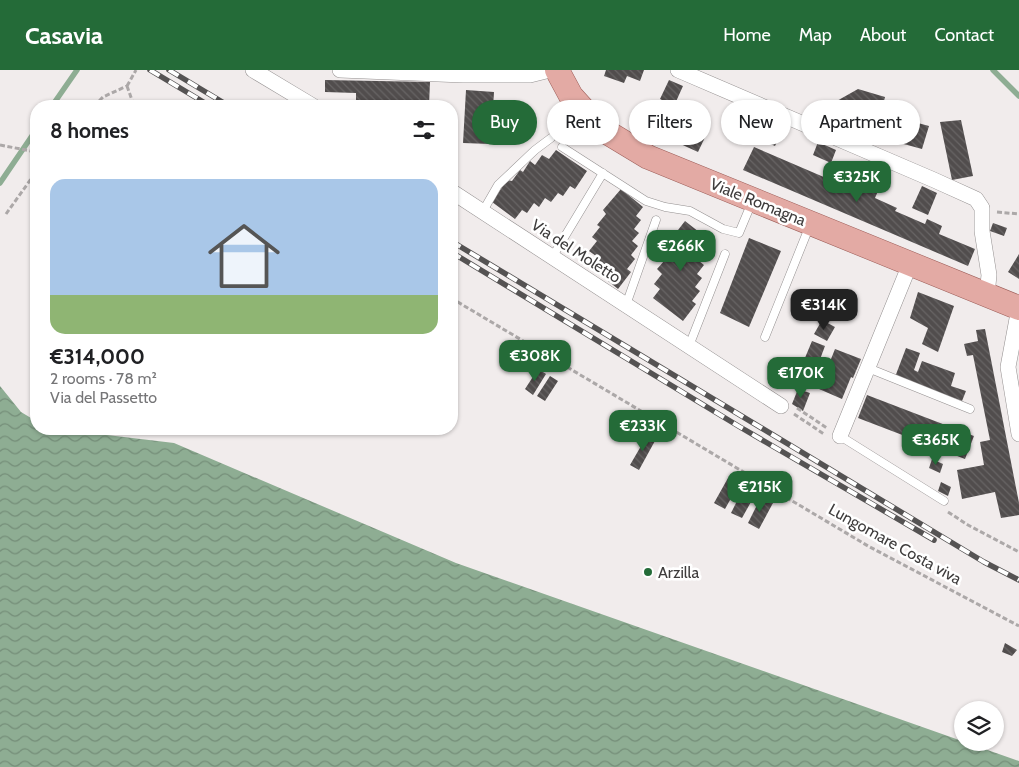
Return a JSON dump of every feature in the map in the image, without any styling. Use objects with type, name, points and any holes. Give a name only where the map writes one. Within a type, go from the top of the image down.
[{"type":"main road","name":"Viale Romagna","points":[[557,70],[571,96],[600,128],[648,157],[1019,308]]},
{"type":"street","points":[[253,70],[303,100]]},
{"type":"street","points":[[340,70],[463,75],[530,75],[550,70]]},
{"type":"street","points":[[678,70],[934,180],[976,200],[982,208],[982,231],[989,275],[988,295]]},
{"type":"street","name":"Via del Moletto","points":[[458,195],[781,406]]},
{"type":"street","points":[[840,436],[910,264]]},
{"type":"street","points":[[1019,308],[1008,367],[1019,434]]},
{"type":"lane","points":[[483,211],[498,185],[547,141]]},
{"type":"lane","points":[[562,147],[646,201],[664,207],[690,211],[723,229],[739,233],[753,200]]},
{"type":"lane","points":[[553,256],[603,174]]},
{"type":"lane","points":[[626,305],[656,220]]},
{"type":"lane","points":[[765,337],[811,223]]},
{"type":"lane","points":[[689,346],[725,254]]},
{"type":"lane","points":[[868,368],[970,409]]},
{"type":"lane","points":[[840,436],[944,501]]},
{"type":"path","points":[[100,100],[127,86],[136,70]]},
{"type":"path","points":[[127,86],[132,100]]},
{"type":"path","points":[[0,145],[30,151]]},
{"type":"path","points":[[6,214],[30,180]]},
{"type":"path","name":"Lungomare Costa viva","points":[[458,302],[868,546],[1019,626]]},
{"type":"path","points":[[781,406],[790,404],[840,436]]},
{"type":"water","points":[[0,386],[21,412],[30,417],[30,435],[107,435],[174,443],[456,563],[954,738],[954,751],[991,751],[1019,761],[1019,767],[0,767]]},
{"type":"building","points":[[606,70],[644,70],[640,81],[627,76],[624,83],[604,76]]},
{"type":"building","points":[[325,80],[430,82],[429,100],[356,100],[356,93],[325,92]]},
{"type":"building","points":[[669,80],[683,86],[677,100],[660,99]]},
{"type":"building","points":[[858,89],[885,97],[884,100],[839,100]]},
{"type":"building","points":[[466,90],[494,92],[494,100],[472,100],[472,143],[463,143]]},
{"type":"building","points":[[961,120],[973,176],[952,180],[940,122]]},
{"type":"building","points":[[920,124],[929,126],[922,149],[907,145],[920,145]]},
{"type":"building","points":[[683,145],[701,145],[698,152]]},
{"type":"building","points":[[817,145],[825,145],[836,150],[831,163],[813,155]]},
{"type":"building","points":[[754,147],[861,193],[874,164],[887,170],[875,198],[897,208],[895,211],[925,224],[927,219],[942,226],[939,234],[975,249],[968,266],[743,170]]},
{"type":"building","points":[[556,150],[587,171],[575,189],[570,186],[563,196],[558,193],[551,202],[545,198],[539,207],[534,203],[527,213],[522,210],[515,219],[492,202],[507,180],[512,181],[520,170],[523,172],[530,161],[535,165],[542,155],[549,159]]},
{"type":"building","points":[[922,186],[937,193],[928,215],[912,208]]},
{"type":"building","points":[[621,189],[643,207],[636,216],[641,220],[634,229],[639,233],[632,241],[638,246],[631,255],[635,259],[627,269],[631,272],[618,289],[588,265],[596,256],[589,251],[597,241],[592,237],[600,227],[597,225],[606,214],[603,210]]},
{"type":"building","points":[[685,221],[708,239],[701,248],[706,252],[699,261],[704,265],[697,274],[702,278],[695,287],[700,291],[692,301],[696,304],[683,321],[653,298],[660,289],[654,284],[662,274],[657,269],[665,260],[662,258],[671,247],[668,243]]},
{"type":"building","points":[[993,223],[1007,228],[1004,236],[990,231]]},
{"type":"building","points":[[749,238],[781,251],[749,327],[720,313]]},
{"type":"building","points":[[1019,254],[1019,279],[1008,272]]},
{"type":"building","points":[[918,292],[954,306],[938,352],[922,344],[928,328],[910,318]]},
{"type":"building","points":[[822,320],[835,327],[827,341],[814,334]]},
{"type":"building","points":[[985,329],[1019,503],[1019,515],[1001,518],[995,492],[962,499],[957,470],[984,465],[980,442],[990,440],[973,355],[967,356],[964,344],[978,341],[976,330]]},
{"type":"building","points":[[812,341],[825,346],[816,370],[802,365]]},
{"type":"building","points":[[906,348],[920,353],[914,370],[918,372],[922,361],[955,373],[951,386],[966,391],[962,401],[895,377]]},
{"type":"building","points":[[835,349],[861,359],[842,399],[819,389]]},
{"type":"building","points":[[538,369],[546,374],[533,395],[525,389]]},
{"type":"building","points":[[800,369],[813,376],[805,391],[792,384]]},
{"type":"building","points":[[550,376],[558,381],[545,401],[537,396]]},
{"type":"building","points":[[798,389],[810,393],[803,411],[792,404]]},
{"type":"building","points":[[867,395],[974,436],[965,459],[858,418]]},
{"type":"building","points":[[648,434],[656,439],[639,470],[630,465]]},
{"type":"building","points":[[932,459],[943,464],[940,473],[929,468]]},
{"type":"building","points":[[728,478],[739,484],[725,509],[714,503]]},
{"type":"building","points":[[941,482],[951,487],[948,496],[938,491]]},
{"type":"building","points":[[744,487],[756,493],[742,518],[731,513]]},
{"type":"building","points":[[761,497],[773,503],[759,529],[748,523]]},
{"type":"building","points":[[1005,643],[1017,650],[1012,656],[1002,652]]},
{"type":"waterway","points":[[56,100],[77,70]]},
{"type":"waterway","points":[[993,70],[1019,96]]},
{"type":"waterway","points":[[0,183],[30,139]]},
{"type":"railway","points":[[150,70],[200,100]]},
{"type":"railway","points":[[169,70],[219,100]]},
{"type":"railway","points":[[458,245],[984,562],[1019,580]]},
{"type":"railway","points":[[458,256],[740,427],[934,540]]},
{"type":"place","name":"Arzilla","points":[[648,572]]}]
